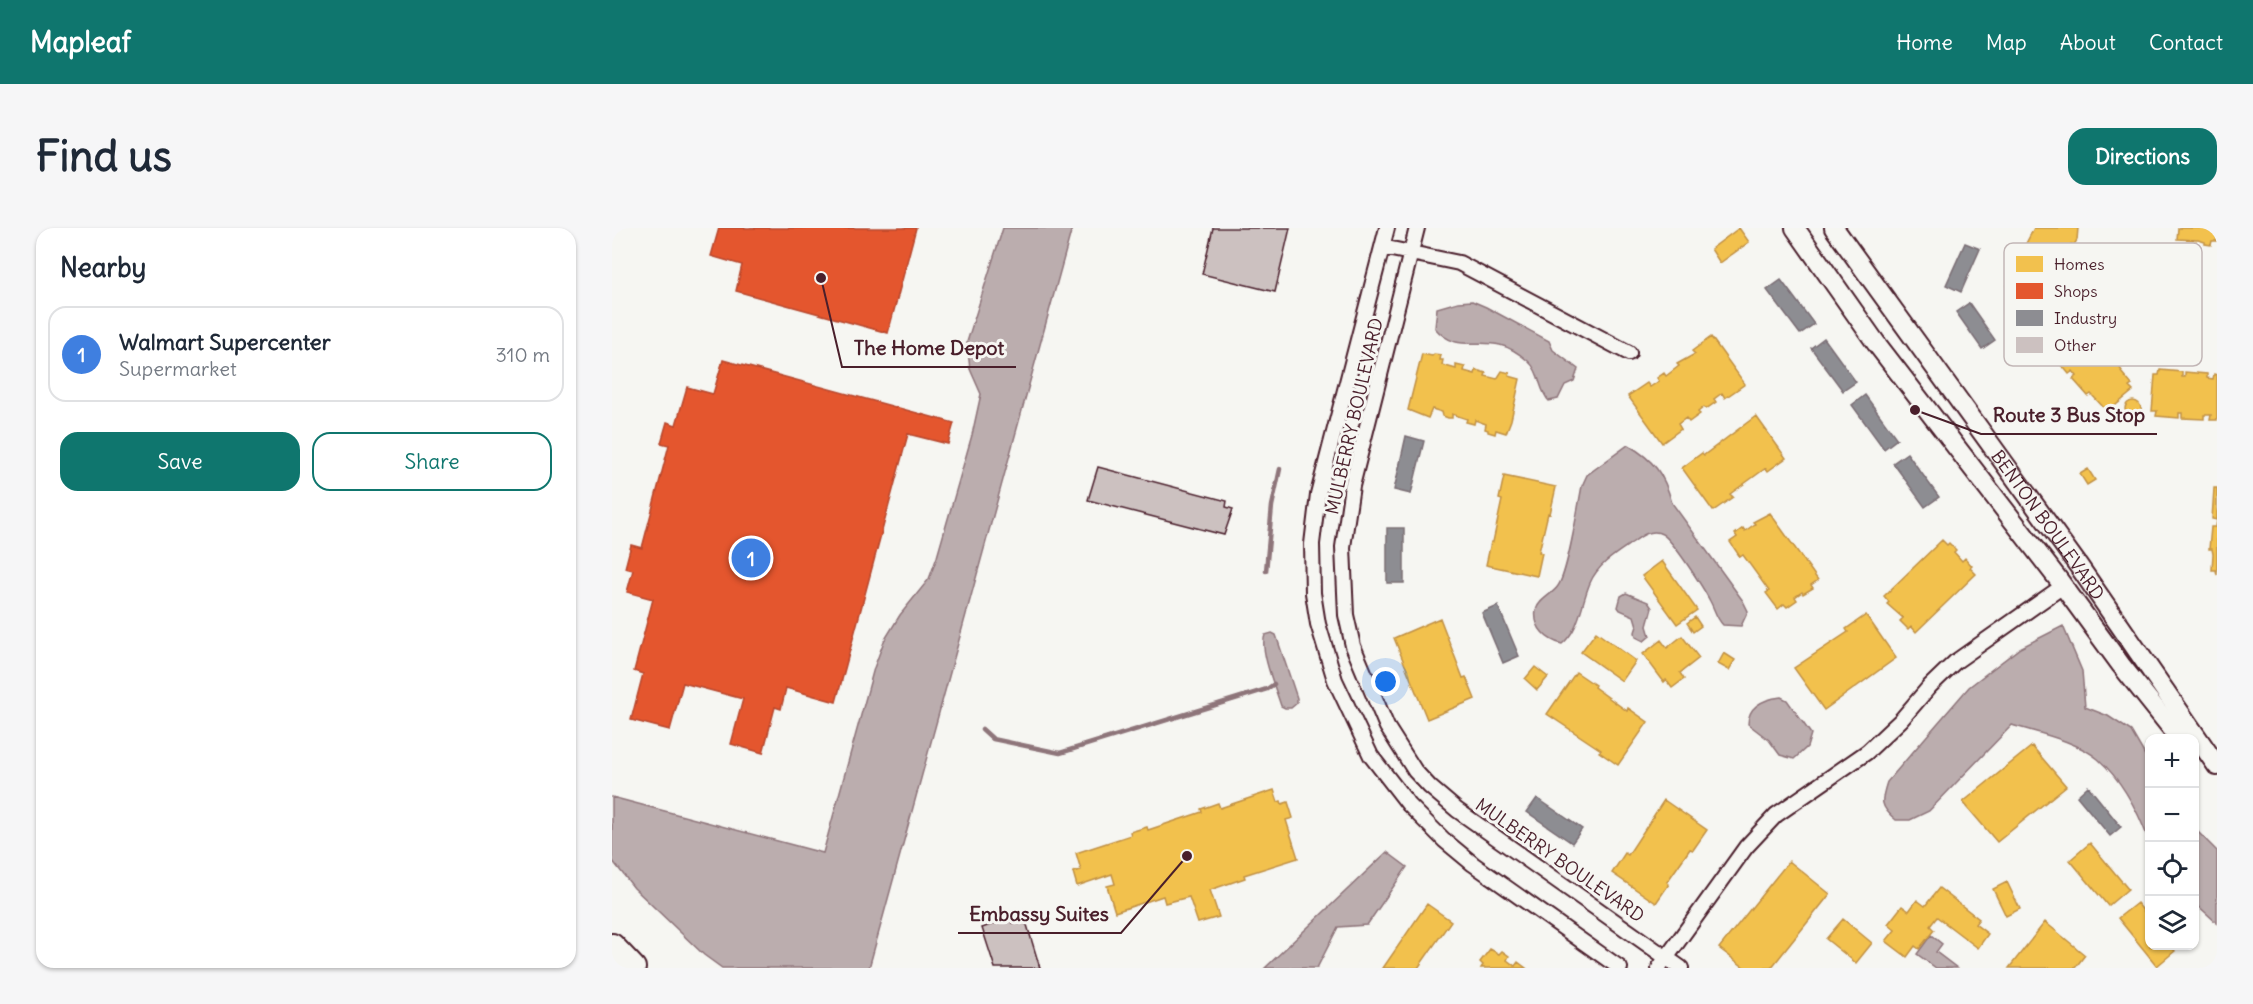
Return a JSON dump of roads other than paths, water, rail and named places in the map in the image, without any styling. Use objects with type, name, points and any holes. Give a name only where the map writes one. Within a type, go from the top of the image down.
[{"type":"highway","points":[[612,946],[633,968]]},
{"type":"street","name":"MULBERRY BOULEVARD","points":[[1387,228],[1318,494],[1314,519],[1313,593],[1318,624],[1335,680],[1371,756],[1409,806],[1473,864],[1620,968]]},
{"type":"street","name":"MULBERRY BOULEVARD","points":[[1417,228],[1352,486],[1343,547],[1346,615],[1353,646],[1387,727],[1415,771],[1430,787],[1457,810],[1663,963],[1681,968]]},
{"type":"street","name":"BENTON BOULEVARD","points":[[1796,228],[1876,343],[2064,586],[2121,665],[2177,734]]},
{"type":"street","name":"BENTON BOULEVARD","points":[[1833,228],[2078,565],[2217,766]]},
{"type":"street","points":[[1382,247],[1459,263],[1629,353]]},
{"type":"street","points":[[1663,963],[1746,847],[1776,815],[1867,752],[1955,662],[2064,586]]},
{"type":"street","points":[[2199,760],[2217,776]]},
{"type":"waterway","points":[[1266,571],[1272,506],[1280,469]]},
{"type":"waterway","points":[[982,729],[993,739],[1060,753],[1267,689],[1274,684]]},
{"type":"place","name":"The Home Depot","points":[[821,278]]},
{"type":"place","name":"Route 3 Bus Stop","points":[[1915,410]]},
{"type":"place","name":"Walmart Supercenter","points":[[751,558]]},
{"type":"place","name":"Embassy Suites","points":[[1187,856]]}]
